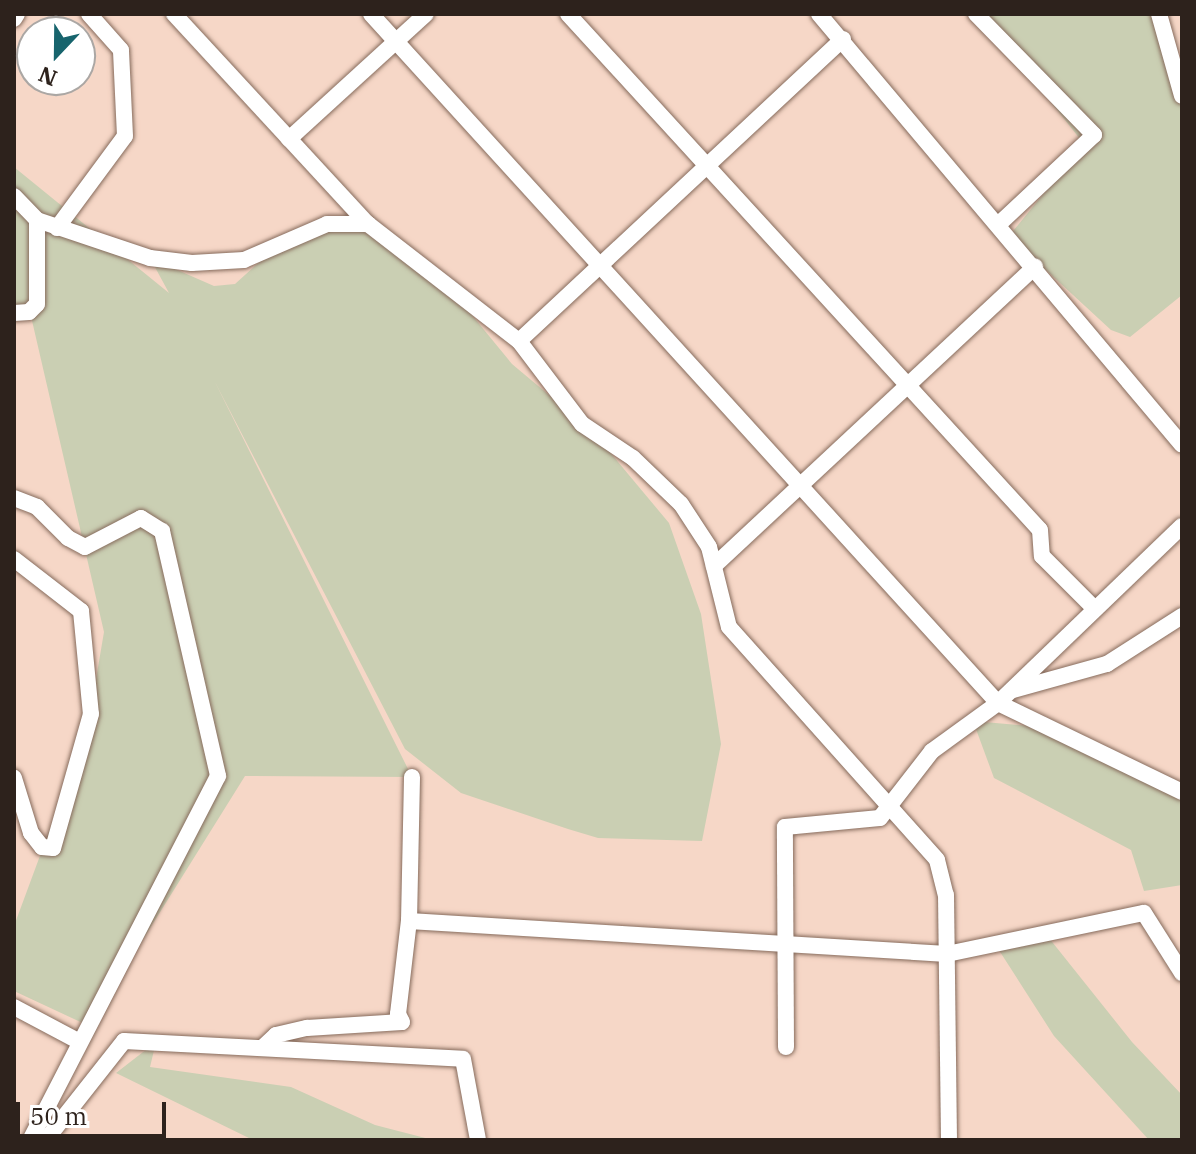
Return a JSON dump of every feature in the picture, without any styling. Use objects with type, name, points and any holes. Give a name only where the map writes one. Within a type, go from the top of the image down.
[{"type":"street","points":[[57,228],[125,136],[121,50],[89,14]]},
{"type":"street","points":[[174,14],[368,224],[519,341],[582,424],[633,458],[681,504],[709,547],[729,627],[937,860],[946,895],[949,1140]]},
{"type":"street","points":[[371,14],[802,487],[1004,697],[1182,792]]},
{"type":"street","points":[[289,139],[426,14]]},
{"type":"street","points":[[568,14],[1040,530],[1042,556],[1095,609]]},
{"type":"street","points":[[819,14],[1182,445]]},
{"type":"street","points":[[976,14],[1094,135],[999,224]]},
{"type":"street","points":[[1159,14],[1182,96]]},
{"type":"street","points":[[519,341],[843,39]]},
{"type":"street","points":[[14,196],[37,220],[150,258],[221,263],[264,252],[327,224],[368,224]]},
{"type":"street","points":[[14,313],[29,312],[37,304],[37,220]]},
{"type":"street","points":[[714,566],[1035,267]]},
{"type":"street","points":[[14,498],[37,507],[68,538],[85,547],[102,541],[119,525],[141,518],[162,531],[218,776],[98,1015],[78,1041],[43,1136]]},
{"type":"street","points":[[786,1047],[785,827],[880,818],[932,751],[1004,697],[1182,526]]},
{"type":"street","points":[[14,559],[81,611],[91,714],[53,848],[42,847],[31,833],[14,778]]},
{"type":"street","points":[[1004,697],[1107,664],[1182,616]]},
{"type":"street","points":[[262,1048],[276,1035],[307,1028],[402,1022],[398,1014],[409,921],[412,777]]},
{"type":"street","points":[[409,921],[947,954],[1144,913],[1182,973]]},
{"type":"street","points":[[14,1007],[78,1041]]},
{"type":"street","points":[[43,1136],[124,1041],[463,1059],[478,1140]]},
{"type":"green space","points":[[981,14],[1159,14],[1182,83],[1182,295],[1130,337],[1111,330],[1009,236],[1084,144]]},
{"type":"green space","points":[[14,167],[169,293],[150,258],[214,286],[235,284],[277,246],[327,224],[382,235],[448,286],[512,364],[593,432],[669,523],[701,614],[721,744],[702,841],[598,838],[568,829],[461,793],[405,749],[215,382],[412,777],[245,776],[89,1026],[14,991],[14,926],[88,726],[104,632],[30,312],[14,313]]},
{"type":"green space","points":[[973,721],[1041,727],[1182,797],[1182,885],[1144,891],[1131,850],[994,778]]},
{"type":"green space","points":[[1045,933],[1132,1042],[1182,1095],[1182,1140],[1149,1140],[1054,1036],[995,944]]},
{"type":"green space","points":[[156,1042],[150,1067],[291,1087],[375,1125],[433,1140],[253,1140],[116,1073]]}]
